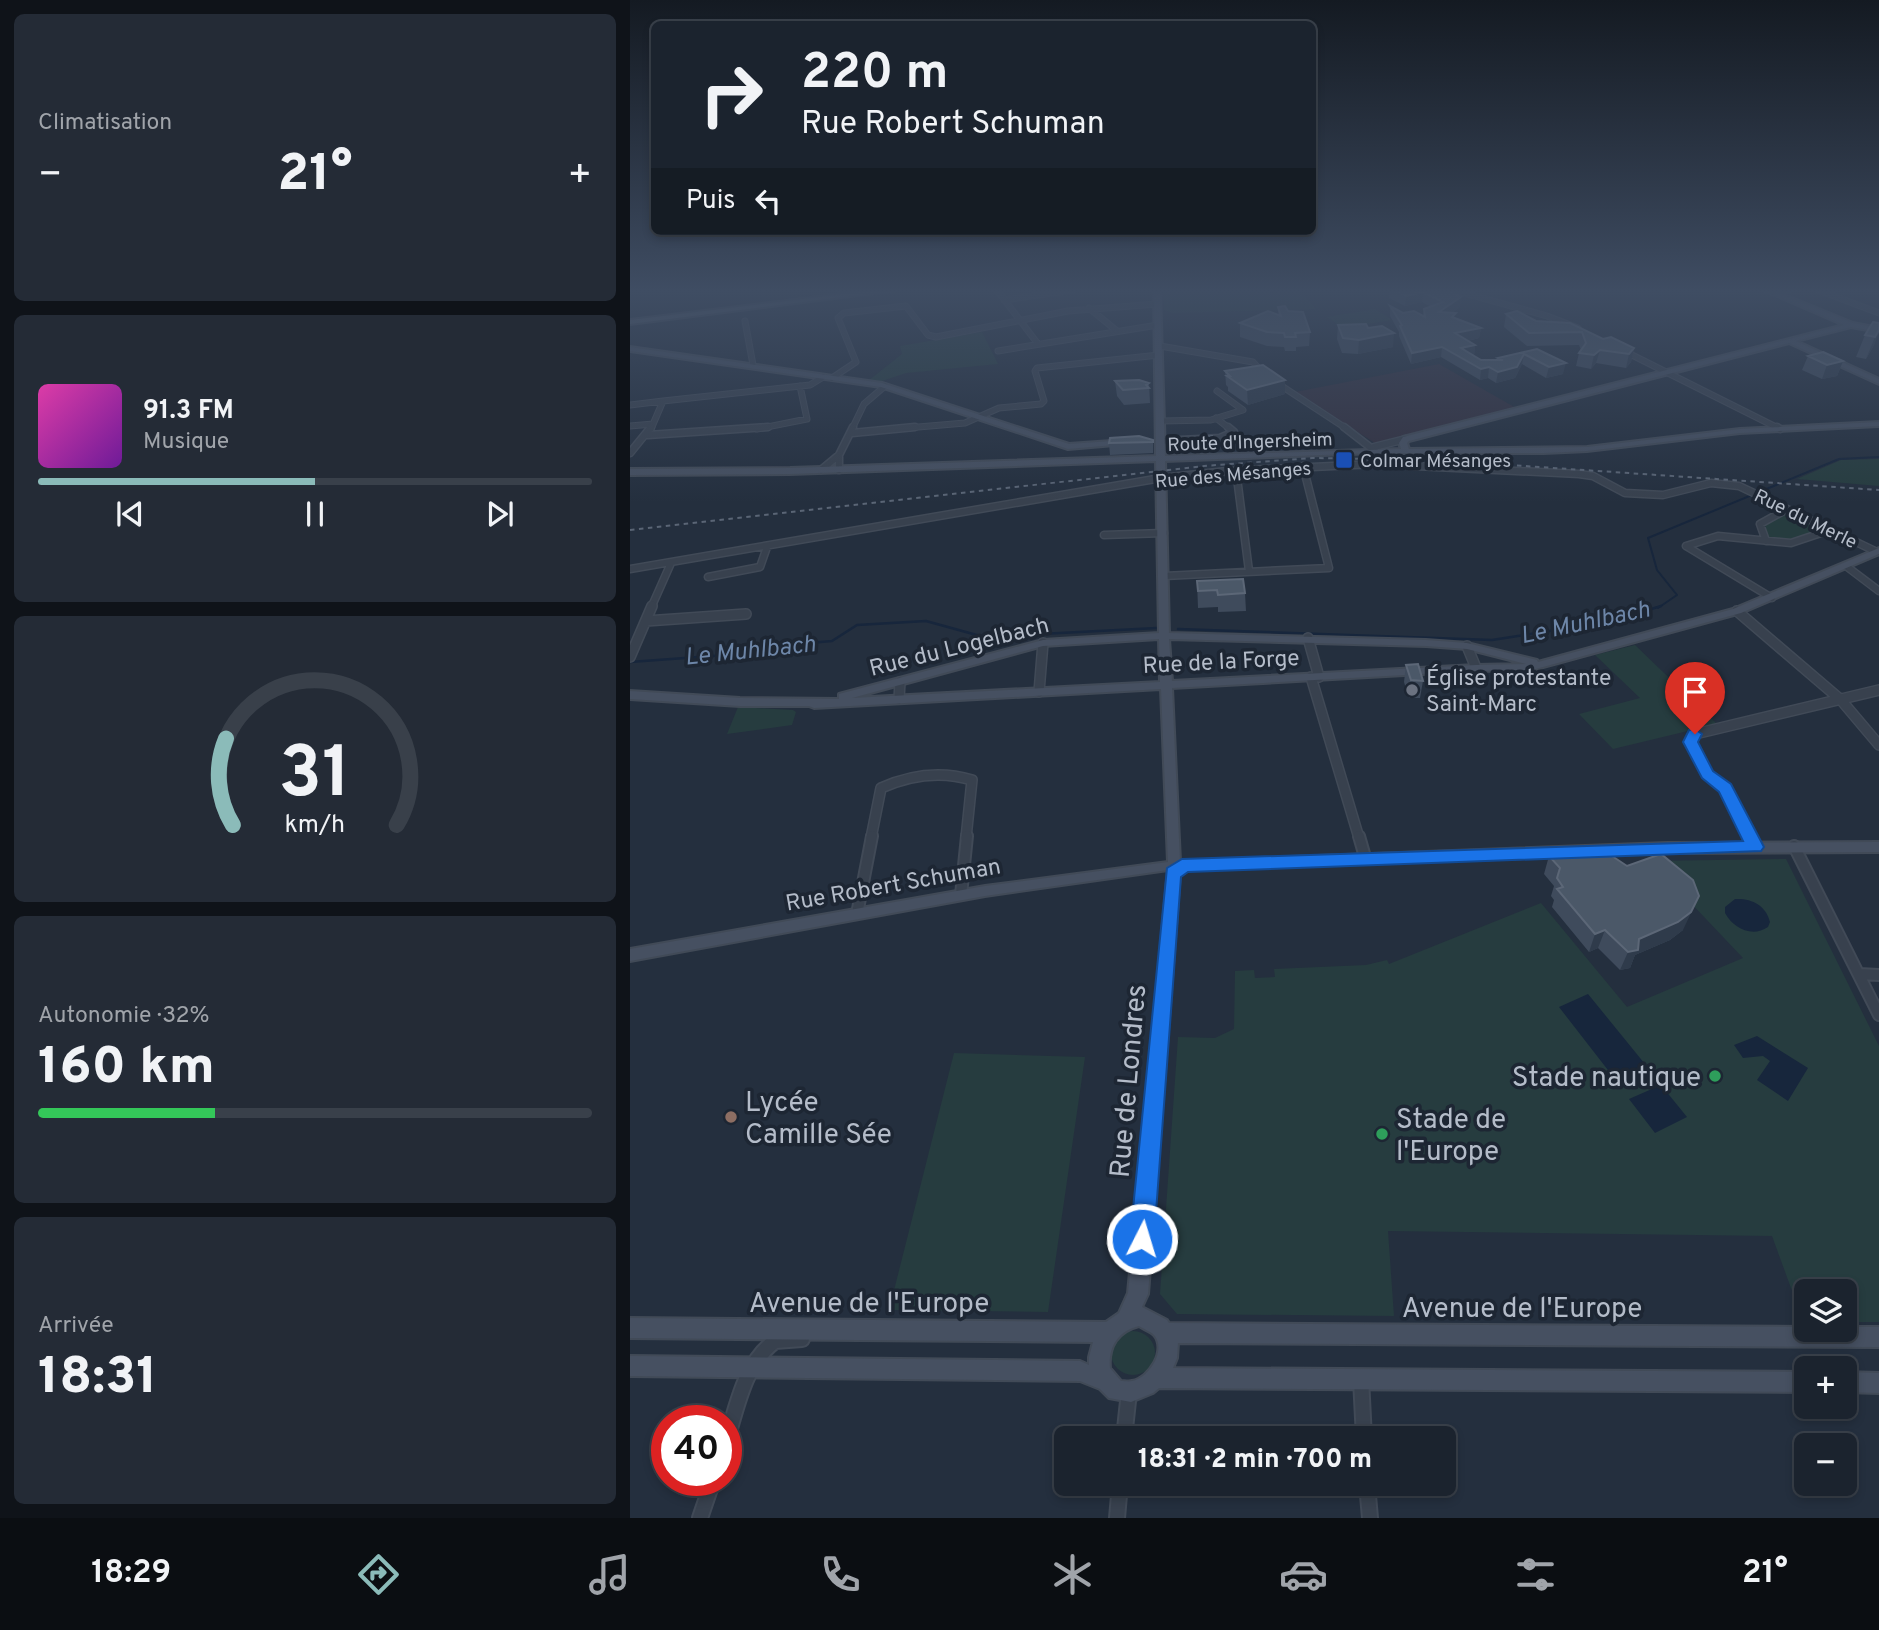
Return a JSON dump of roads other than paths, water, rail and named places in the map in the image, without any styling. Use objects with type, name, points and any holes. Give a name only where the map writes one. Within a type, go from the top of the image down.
[{"type":"main road","points":[[721,361],[827,378]]},
{"type":"main road","name":"Route d'Ingersheim","points":[[839,470],[1161,461]]},
{"type":"main road","points":[[1105,1381],[1099,1365],[1103,1342],[1109,1332]]},
{"type":"main road","points":[[753,1367],[1080,1371],[1105,1381]]},
{"type":"main road","points":[[1129,1392],[1142,1389],[1158,1378]]},
{"type":"street","points":[[752,361],[753,365]]},
{"type":"street","points":[[630,405],[810,385],[856,361]]},
{"type":"street","points":[[852,433],[965,422],[999,408],[1043,402],[1035,371],[1037,368],[1088,361]]},
{"type":"street","name":"Rue de Londres","points":[[1136,1318],[1173,866],[1164,636],[1159,361]]},
{"type":"street","points":[[1243,361],[1253,362],[1269,378],[1375,449],[1711,361]]},
{"type":"street","points":[[1644,361],[1780,429]]},
{"type":"street","points":[[1832,361],[1879,383]]},
{"type":"street","points":[[827,378],[885,386],[1068,447],[1139,442]]},
{"type":"street","points":[[648,435],[760,429],[804,421],[807,419],[800,386]]},
{"type":"street","points":[[821,470],[839,455],[864,404],[885,386]]},
{"type":"street","points":[[1161,421],[1216,418],[1243,410],[1217,391]]},
{"type":"street","points":[[630,453],[648,435],[663,401]]},
{"type":"street","points":[[1150,442],[1212,439],[1234,432],[1216,418]]},
{"type":"street","points":[[630,426],[653,424]]},
{"type":"street","name":"Route d'Ingersheim","points":[[1161,461],[1375,449],[1587,449],[1780,429],[1879,424]]},
{"type":"street","points":[[1406,439],[1403,443],[1406,451]]},
{"type":"street","points":[[839,455],[839,470]]},
{"type":"street","name":"Rue des Mésanges","points":[[630,569],[1161,478],[1236,470],[1303,466],[1420,465],[1580,474],[1593,476],[1619,492],[1662,495],[1706,484],[1733,485]]},
{"type":"street","points":[[1164,576],[1328,568],[1303,466]]},
{"type":"street","name":"Route d'Ingersheim","points":[[630,472],[839,470]]},
{"type":"street","points":[[1236,470],[1249,572]]},
{"type":"street","name":"Rue du Merle","points":[[1733,485],[1878,552]]},
{"type":"street","points":[[1766,541],[1760,524],[1787,509]]},
{"type":"street","points":[[1772,598],[1686,546],[1718,536],[1766,541],[1805,541],[1830,530]]},
{"type":"street","points":[[1104,535],[1164,533]]},
{"type":"street","points":[[708,577],[760,568],[768,547]]},
{"type":"street","name":"Rue du Logelbach","points":[[630,695],[814,704],[1043,643],[1164,636],[1308,638],[1467,646],[1545,664],[1737,611],[1878,552]]},
{"type":"street","points":[[630,657],[671,563]]},
{"type":"street","points":[[1846,566],[1879,591]]},
{"type":"street","points":[[1737,611],[1841,700],[1842,706],[1879,746]]},
{"type":"street","points":[[646,621],[746,614]]},
{"type":"street","points":[[1308,638],[1329,736],[1365,857]]},
{"type":"street","points":[[1040,692],[1043,643]]},
{"type":"street","points":[[1467,646],[1476,668]]},
{"type":"street","name":"Rue de la Forge","points":[[814,704],[1545,664]]},
{"type":"street","points":[[899,699],[900,682]]},
{"type":"street","points":[[1755,847],[1726,788],[1707,774],[1690,742],[1695,734],[1879,690]]},
{"type":"street","points":[[858,914],[881,788],[896,779],[960,775],[972,780],[961,895]]},
{"type":"street","points":[[1794,846],[1879,1015]]},
{"type":"street","name":"Rue Robert Schuman","points":[[630,955],[961,895],[1135,868],[1365,857],[1794,846],[1879,847]]},
{"type":"street","points":[[1859,974],[1879,975]]},
{"type":"street","points":[[1109,1332],[1136,1318],[1164,1333],[1168,1354],[1158,1378],[1794,1382]]},
{"type":"street","name":"Avenue de l'Europe","points":[[630,1328],[1109,1332]]},
{"type":"street","points":[[739,1405],[753,1367],[763,1350],[778,1339],[842,1339],[865,1330]]},
{"type":"street","name":"Avenue de l'Europe","points":[[1164,1333],[1879,1337]]},
{"type":"street","points":[[630,1366],[753,1367]]},
{"type":"street","points":[[1361,1379],[1363,1426]]},
{"type":"street","points":[[1105,1381],[1116,1389],[1129,1392],[1125,1426]]},
{"type":"street","points":[[1857,1382],[1879,1382]]},
{"type":"street","points":[[700,1518],[708,1496]]},
{"type":"street","points":[[1117,1518],[1119,1496]]},
{"type":"street","points":[[1368,1496],[1370,1518]]},
{"type":"water","points":[[1735,899],[1752,901],[1761,907],[1768,916],[1768,927],[1756,932],[1744,930],[1733,923],[1725,913],[1725,907]]},
{"type":"water","points":[[1588,994],[1649,1069],[1618,1083],[1559,1007]]},
{"type":"water","points":[[1757,1036],[1808,1068],[1788,1101],[1757,1080],[1770,1061],[1763,1056],[1743,1058],[1734,1045]]},
{"type":"water","points":[[1661,1085],[1687,1117],[1655,1133],[1629,1099]]},
{"type":"waterway","name":"Le Muhlbach","points":[[1661,606],[1677,595],[1657,570],[1648,538],[1839,459],[1879,457]]},
{"type":"waterway","name":"Le Muhlbach","points":[[1178,629],[1492,640],[1613,621],[1661,606]]},
{"type":"waterway","name":"Le Muhlbach","points":[[630,662],[793,650],[809,643],[832,641],[857,625],[926,621],[984,637],[1157,628]]},
{"type":"railway","points":[[630,530],[1204,466],[1312,458],[1436,460],[1879,490]]},
{"type":"place","name":"Colmar Mésanges","points":[[1344,460]]},
{"type":"place","name":"Église protestante Saint-Marc","points":[[1412,690]]},
{"type":"place","name":"Stade nautique","points":[[1715,1076]]},
{"type":"place","name":"Lycée Camille Sée","points":[[731,1117]]},
{"type":"place","name":"Stade de l'Europe","points":[[1382,1134]]}]
